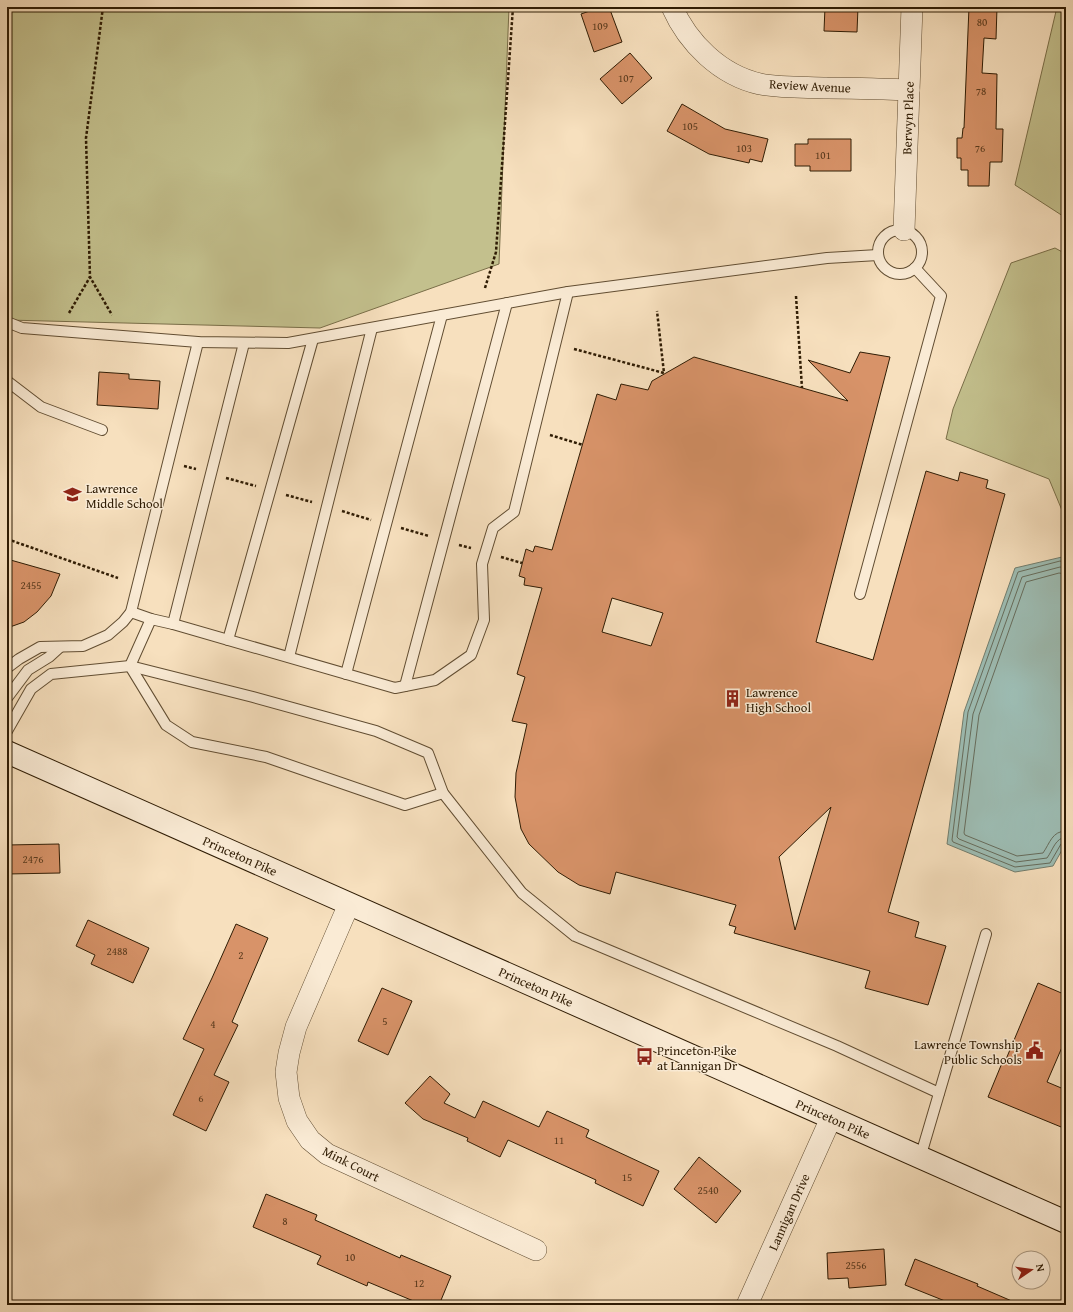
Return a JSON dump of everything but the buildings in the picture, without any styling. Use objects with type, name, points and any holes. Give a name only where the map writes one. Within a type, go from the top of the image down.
[{"type":"main road","name":"Princeton Pike","points":[[7,752],[1066,1222]]},
{"type":"street","name":"Review Avenue","points":[[672,7],[676,17],[692,41],[710,60],[734,74],[759,83],[785,87],[909,90]]},
{"type":"street","name":"Berwyn Place","points":[[904,230],[912,7]]},
{"type":"street","name":"Mink Court","points":[[349,904],[296,1027],[291,1047],[286,1072],[289,1098],[297,1121],[310,1140],[327,1154],[536,1250]]},
{"type":"street","name":"Lannigan Drive","points":[[747,1305],[831,1118]]},
{"type":"lane","points":[[904,230],[911,232],[916,236],[920,242],[922,256],[920,263],[910,272],[896,274],[884,267],[878,255],[878,248],[880,242],[890,232],[904,230]]},
{"type":"lane","points":[[7,322],[22,328],[198,342],[288,343],[568,292],[827,258],[878,255]]},
{"type":"lane","points":[[860,594],[941,296],[915,268]]},
{"type":"lane","points":[[131,612],[395,688],[435,680],[471,655],[484,620],[482,564],[493,528],[514,512],[568,292]]},
{"type":"lane","points":[[405,686],[506,303]]},
{"type":"lane","points":[[346,674],[442,315]]},
{"type":"lane","points":[[289,657],[372,328]]},
{"type":"lane","points":[[228,640],[313,339]]},
{"type":"lane","points":[[7,668],[40,647],[83,646],[108,635],[123,622],[131,612],[198,342]]},
{"type":"lane","points":[[174,624],[244,343]]},
{"type":"lane","points":[[7,381],[41,407],[102,430]]},
{"type":"lane","points":[[130,666],[151,619]]},
{"type":"lane","points":[[7,698],[28,670],[49,657],[60,647]]},
{"type":"lane","points":[[130,666],[166,725],[192,742],[266,757],[405,805],[443,793]]},
{"type":"lane","points":[[7,731],[31,689],[51,674],[130,666],[254,697],[376,732],[428,753],[443,793],[522,893],[575,936],[837,1046],[939,1093]]},
{"type":"lane","points":[[920,1158],[986,934]]},
{"type":"path","points":[[103,7],[86,138],[90,277],[112,315]]},
{"type":"path","points":[[485,288],[496,252],[513,7]]},
{"type":"path","points":[[69,313],[90,277]]},
{"type":"path","points":[[796,296],[802,388]]},
{"type":"path","points":[[574,349],[664,374],[657,311]]},
{"type":"path","points":[[549,435],[583,445]]},
{"type":"path","points":[[7,540],[118,578]]},
{"type":"shaded area","points":[[7,7],[509,7],[499,264],[320,328],[7,320]]},
{"type":"shaded area","points":[[1057,7],[1066,7],[1066,218],[1015,185]]},
{"type":"shaded area","points":[[1055,248],[1066,254],[1066,520],[1049,479],[946,439],[953,409],[1011,263]]},
{"type":"water","points":[[1062,557],[1066,559],[1066,843],[1053,866],[1015,872],[947,844],[964,712],[1015,568]]},
{"type":"place","name":"Lawrence Middle School","points":[[73,495]]},
{"type":"place","name":"Lawrence High School","points":[[733,699]]},
{"type":"place","name":"Lawrence Township Public Schools","points":[[1035,1051]]},
{"type":"place","name":"Princeton Pike at Lannigan Dr","points":[[644,1057]]}]
